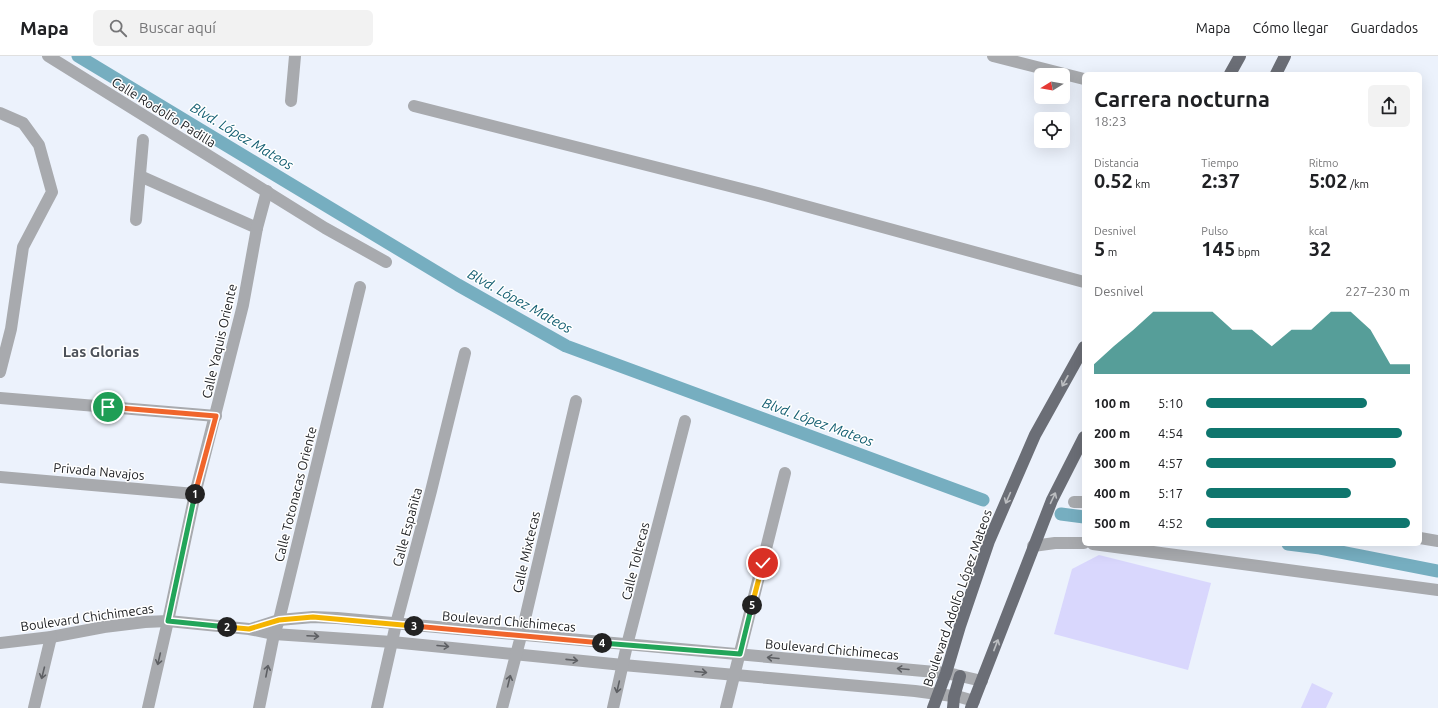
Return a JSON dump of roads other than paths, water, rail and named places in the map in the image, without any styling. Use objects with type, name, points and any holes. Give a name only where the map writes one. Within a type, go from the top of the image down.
[{"type":"main road","points":[[1231,72],[1240,56]]},
{"type":"main road","points":[[1277,72],[1285,56]]},
{"type":"main road","name":"Boulevard Adolfo López Mateos","points":[[933,708],[946,674],[960,626],[989,541],[1035,434],[1082,351]]},
{"type":"main road","points":[[972,705],[1052,500],[1082,441]]},
{"type":"main road","points":[[954,702],[960,676]]},
{"type":"street","name":"Calle Rodolfo Padilla","points":[[48,56],[325,228],[386,262]]},
{"type":"street","points":[[291,102],[295,56]]},
{"type":"street","points":[[993,56],[1082,78]]},
{"type":"street","points":[[414,106],[757,193],[1082,281]]},
{"type":"street","points":[[0,113],[23,123],[39,145],[52,192],[23,247],[6,329],[0,372]]},
{"type":"street","points":[[136,220],[143,140]]},
{"type":"street","points":[[140,176],[257,228]]},
{"type":"street","name":"Calle Yaquis Oriente","points":[[148,708],[195,494],[216,416],[243,304],[257,228],[266,191]]},
{"type":"street","name":"Calle Totonacas Oriente","points":[[259,708],[274,634],[279,620],[360,287]]},
{"type":"street","name":"Calle Españita","points":[[377,708],[396,624],[465,353]]},
{"type":"street","points":[[0,398],[216,416]]},
{"type":"street","name":"Calle Mixtecas","points":[[502,708],[521,636],[576,401]]},
{"type":"street","name":"Calle Toltecas","points":[[613,708],[684,421]]},
{"type":"street","points":[[726,708],[785,472]]},
{"type":"street","name":"Privada Navajos","points":[[0,477],[195,494]]},
{"type":"street","points":[[1422,538],[1438,541]]},
{"type":"street","points":[[1033,546],[1055,542],[1082,543]]},
{"type":"street","points":[[1108,546],[1438,590]]},
{"type":"street","name":"Boulevard Chichimecas","points":[[249,629],[279,620],[321,617],[521,636],[740,654],[946,674],[982,681]]},
{"type":"street","name":"Boulevard Chichimecas","points":[[0,643],[51,637],[111,626],[168,621],[249,629],[274,634],[392,642],[516,653],[623,665],[938,694],[954,702],[972,705]]},
{"type":"street","points":[[34,708],[51,637]]},
{"type":"waterway","name":"Blvd. López Mateos","points":[[78,56],[458,285],[566,346],[983,500]]},
{"type":"waterway","points":[[1061,514],[1082,517]]},
{"type":"waterway","points":[[1304,546],[1438,571]]},
{"type":"district","name":"Las Glorias","points":[[101,352]]}]
